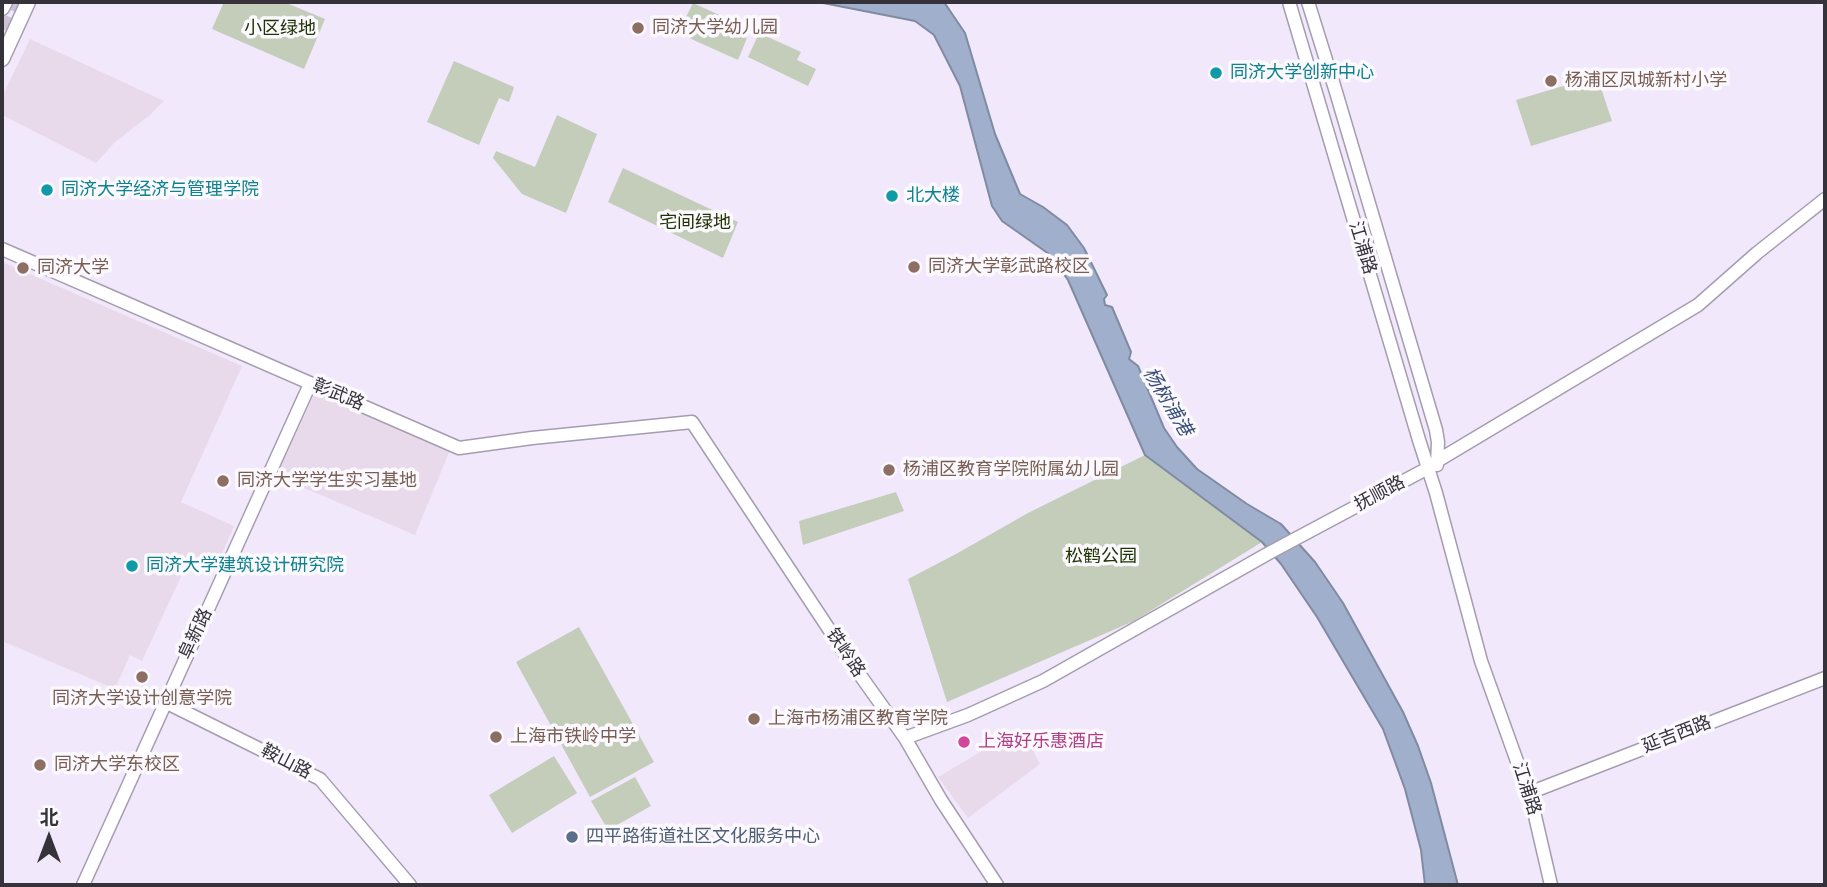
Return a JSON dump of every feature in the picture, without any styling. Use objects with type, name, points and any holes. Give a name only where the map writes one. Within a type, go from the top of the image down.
[{"type":"main road","points":[[2,8],[5,2]]},
{"type":"main road","points":[[2,59],[28,2]]},
{"type":"street","name":"江浦路","points":[[1289,2],[1433,464],[1437,493],[1481,661],[1529,793],[1551,885]]},
{"type":"street","name":"江浦路","points":[[1308,2],[1432,417],[1437,438],[1433,464]]},
{"type":"street","name":"抚顺路","points":[[905,738],[968,715],[1043,681],[1433,464],[1698,305],[1757,253],[1825,200]]},
{"type":"street","name":"彰武路","points":[[2,249],[459,447],[692,422]]},
{"type":"street","name":"阜新路","points":[[83,885],[310,384]]},
{"type":"street","name":"铁岭路","points":[[692,422],[850,661],[905,738],[940,800],[997,885]]},
{"type":"street","name":"延吉西路","points":[[1529,793],[1825,678]]},
{"type":"street","name":"鞍山路","points":[[166,702],[320,779],[410,885]]},
{"type":"shaded area","points":[[30,39],[164,101],[115,142],[96,163],[2,115],[2,97]]},
{"type":"shaded area","points":[[2,262],[242,366],[181,502],[234,526],[217,566],[190,557],[142,661],[130,655],[115,689],[2,641]]},
{"type":"shaded area","points":[[315,393],[450,450],[415,535],[276,476]]},
{"type":"shaded area","points":[[1021,728],[1040,764],[968,818],[938,777]]},
{"type":"green space","name":"小区绿地","points":[[224,2],[284,2],[325,19],[304,69],[212,29]]},
{"type":"green space","points":[[693,3],[748,28],[738,60],[678,33]]},
{"type":"green space","points":[[759,33],[801,52],[797,60],[816,69],[808,86],[748,57]]},
{"type":"green space","points":[[454,61],[514,87],[509,102],[499,98],[479,145],[427,122]]},
{"type":"green space","points":[[1597,76],[1612,121],[1531,146],[1516,100]]},
{"type":"green space","points":[[557,115],[597,134],[566,213],[522,194],[493,158],[496,151],[535,167]]},
{"type":"green space","name":"宅间绿地","points":[[623,168],[738,222],[723,258],[608,202]]},
{"type":"green space","name":"松鹤公园","points":[[1145,455],[1262,542],[1134,621],[947,702],[908,579],[1028,513]]},
{"type":"green space","points":[[896,492],[904,511],[803,545],[799,521]]},
{"type":"green space","points":[[579,627],[654,762],[590,797],[516,662]]},
{"type":"green space","points":[[554,756],[577,793],[512,833],[489,795]]},
{"type":"green space","points":[[635,777],[651,806],[608,830],[591,801]]},
{"type":"water","name":"杨树浦港","points":[[818,2],[944,2],[965,33],[995,134],[1020,194],[1067,225],[1084,248],[1107,295],[1104,299],[1105,305],[1112,307],[1131,352],[1129,359],[1138,366],[1164,428],[1197,469],[1281,524],[1315,562],[1343,603],[1403,712],[1418,746],[1431,783],[1458,885],[1425,885],[1421,850],[1405,789],[1383,729],[1317,617],[1281,564],[1262,542],[1145,455],[1068,280],[1049,254],[1002,221],[992,206],[960,86],[934,35],[915,21]]},
{"type":"tunnel","points":[[2,29],[14,2]]},
{"type":"place","name":"同济大学幼儿园","points":[[638,28]]},
{"type":"place","name":"同济大学创新中心","points":[[1216,73]]},
{"type":"place","name":"杨浦区凤城新村小学","points":[[1551,81]]},
{"type":"place","name":"同济大学经济与管理学院","points":[[47,190]]},
{"type":"place","name":"北大楼","points":[[892,196]]},
{"type":"place","name":"同济大学彰武路校区","points":[[914,267]]},
{"type":"place","name":"同济大学","points":[[23,268]]},
{"type":"place","name":"杨浦区教育学院附属幼儿园","points":[[889,470]]},
{"type":"place","name":"同济大学学生实习基地","points":[[223,481]]},
{"type":"place","name":"同济大学建筑设计研究院","points":[[132,566]]},
{"type":"place","name":"同济大学设计创意学院","points":[[142,677]]},
{"type":"place","name":"上海市杨浦区教育学院","points":[[754,719]]},
{"type":"place","name":"上海市铁岭中学","points":[[496,737]]},
{"type":"place","name":"上海好乐惠酒店","points":[[964,742]]},
{"type":"place","name":"同济大学东校区","points":[[40,765]]},
{"type":"place","name":"四平路街道社区文化服务中心","points":[[572,837]]}]
